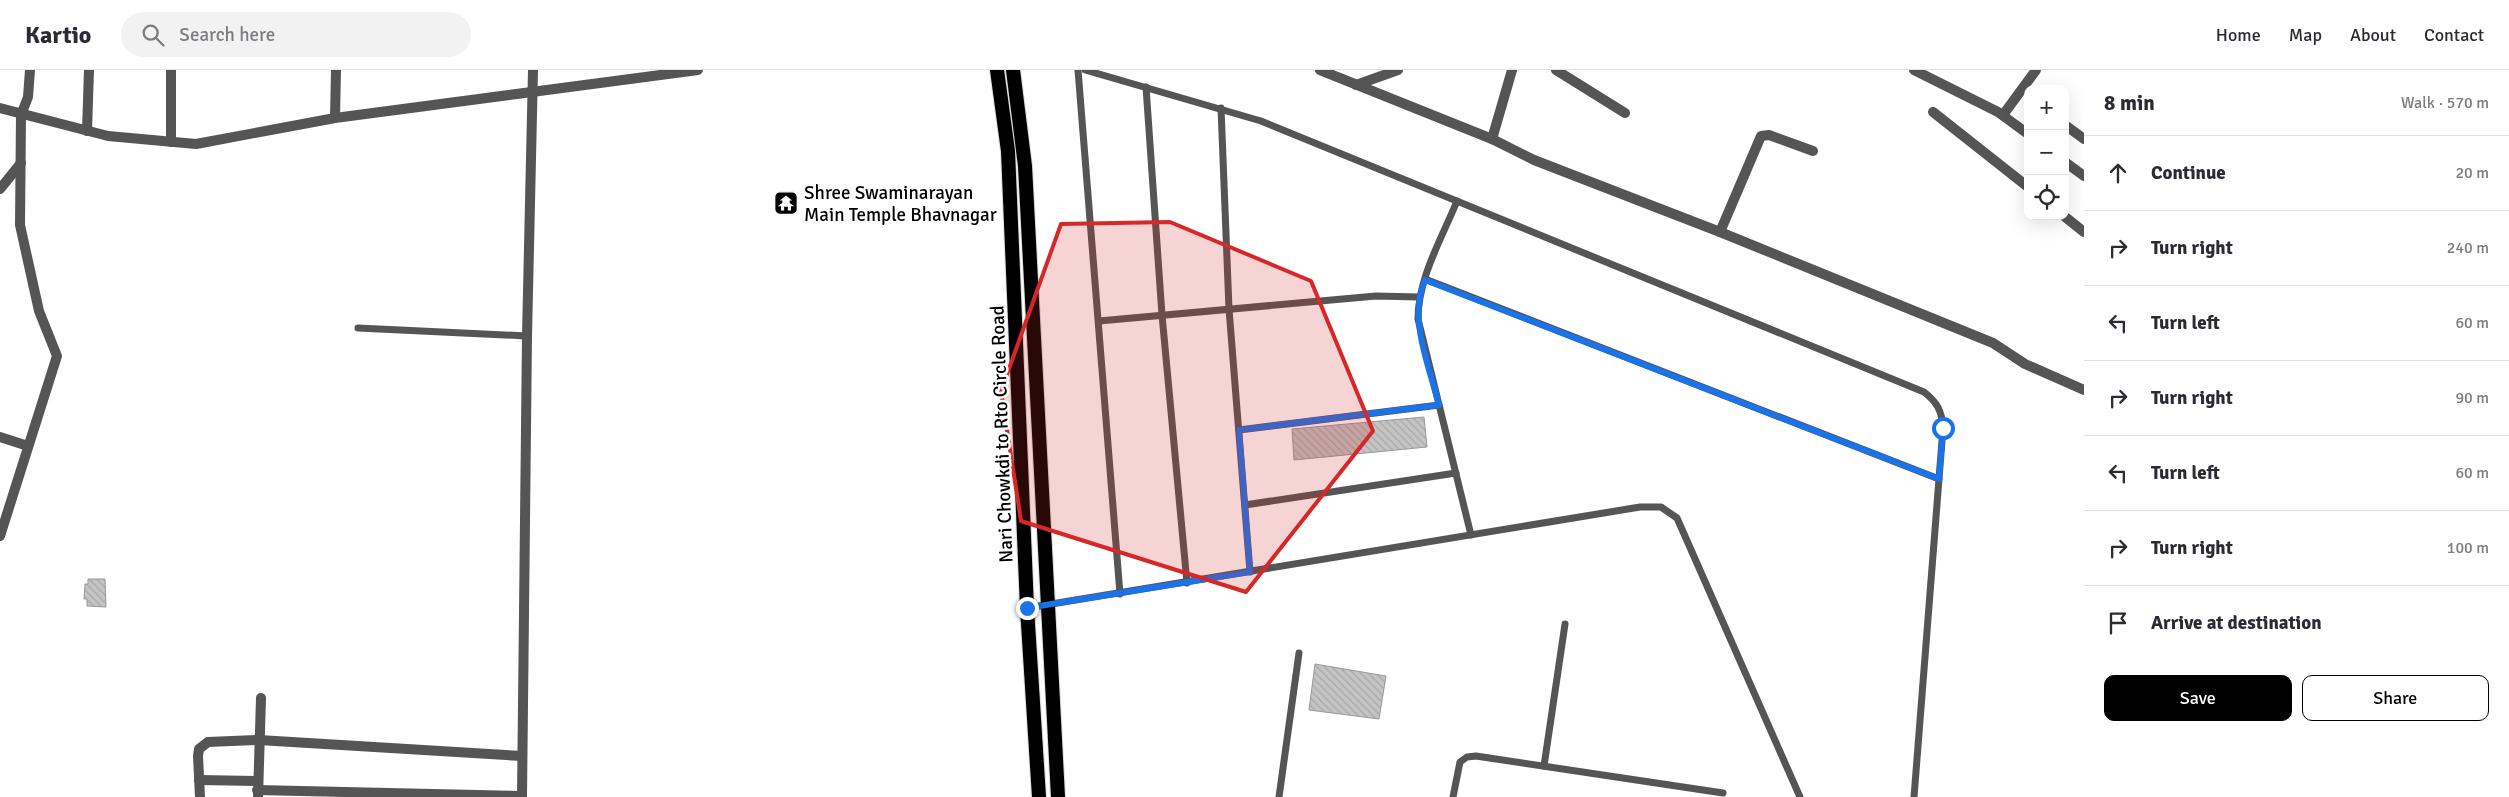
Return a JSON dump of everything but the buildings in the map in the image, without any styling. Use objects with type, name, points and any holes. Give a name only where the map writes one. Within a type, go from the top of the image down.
[{"type":"highway","name":"Nari Chowkdi to Rto Circle Road","points":[[997,70],[1008,151],[1027,608],[1039,797]]},
{"type":"highway","points":[[1013,70],[1025,166],[1058,797]]},
{"type":"street","points":[[0,536],[56,356],[39,311],[20,225],[21,116],[28,97],[30,70]]},
{"type":"street","points":[[87,131],[89,70]]},
{"type":"street","points":[[171,70],[171,142]]},
{"type":"street","points":[[336,70],[336,118]]},
{"type":"street","points":[[199,780],[257,789],[364,795],[522,796],[527,336],[533,70]]},
{"type":"street","points":[[0,108],[21,116],[108,136],[196,144],[336,118],[698,70]]},
{"type":"street","points":[[1320,70],[1492,139],[1534,160],[1720,232],[1993,343],[2025,364],[2084,390]]},
{"type":"street","points":[[1356,85],[1398,70]]},
{"type":"street","points":[[1492,139],[1512,70]]},
{"type":"street","points":[[1556,70],[1625,113]]},
{"type":"street","points":[[1914,70],[2004,115],[2024,131]]},
{"type":"street","points":[[2028,85],[2036,70]]},
{"type":"street","points":[[2004,115],[2024,94]]},
{"type":"street","points":[[1933,112],[2024,184]]},
{"type":"street","points":[[2069,128],[2084,139]]},
{"type":"street","points":[[1720,232],[1761,136],[1769,135],[1813,151]]},
{"type":"street","points":[[0,189],[21,163]]},
{"type":"street","points":[[2069,165],[2084,176]]},
{"type":"street","points":[[2069,220],[2084,232]]},
{"type":"street","points":[[0,437],[28,446]]},
{"type":"street","points":[[257,789],[261,698]]},
{"type":"street","points":[[200,797],[198,756],[203,744],[259,740],[522,756]]},
{"type":"lane","points":[[1078,70],[1120,594]]},
{"type":"lane","points":[[1085,70],[1261,121],[1924,392],[1936,401],[1942,415],[1939,479],[1914,797]]},
{"type":"lane","points":[[1146,87],[1162,315],[1187,583]]},
{"type":"lane","points":[[1221,108],[1229,309],[1250,572]]},
{"type":"lane","points":[[1457,201],[1419,297],[1418,319],[1471,535]]},
{"type":"lane","points":[[1425,280],[1939,479]]},
{"type":"lane","points":[[1099,320],[1376,296],[1419,297]]},
{"type":"lane","points":[[358,328],[527,336]]},
{"type":"lane","points":[[1239,430],[1439,405]]},
{"type":"lane","points":[[1245,505],[1456,473]]},
{"type":"lane","points":[[1027,608],[1049,606],[1640,507],[1661,508],[1677,518],[1800,797]]},
{"type":"lane","points":[[1544,766],[1565,624]]},
{"type":"lane","points":[[1279,797],[1299,653]]},
{"type":"lane","points":[[1453,797],[1457,770],[1460,762],[1467,757],[1544,766],[1723,793]]},
{"type":"highlighted area","points":[[1170,222],[1311,281],[1373,431],[1246,592],[1021,521],[1001,391],[1061,224]]},
{"type":"place","name":"Shree Swaminarayan Main Temple Bhavnagar","points":[[786,203]]},
{"type":"route","points":[[1027,608],[1049,606],[1250,572],[1239,430],[1439,405],[1418,319],[1418,303],[1425,280],[1939,479],[1943,428]]}]
